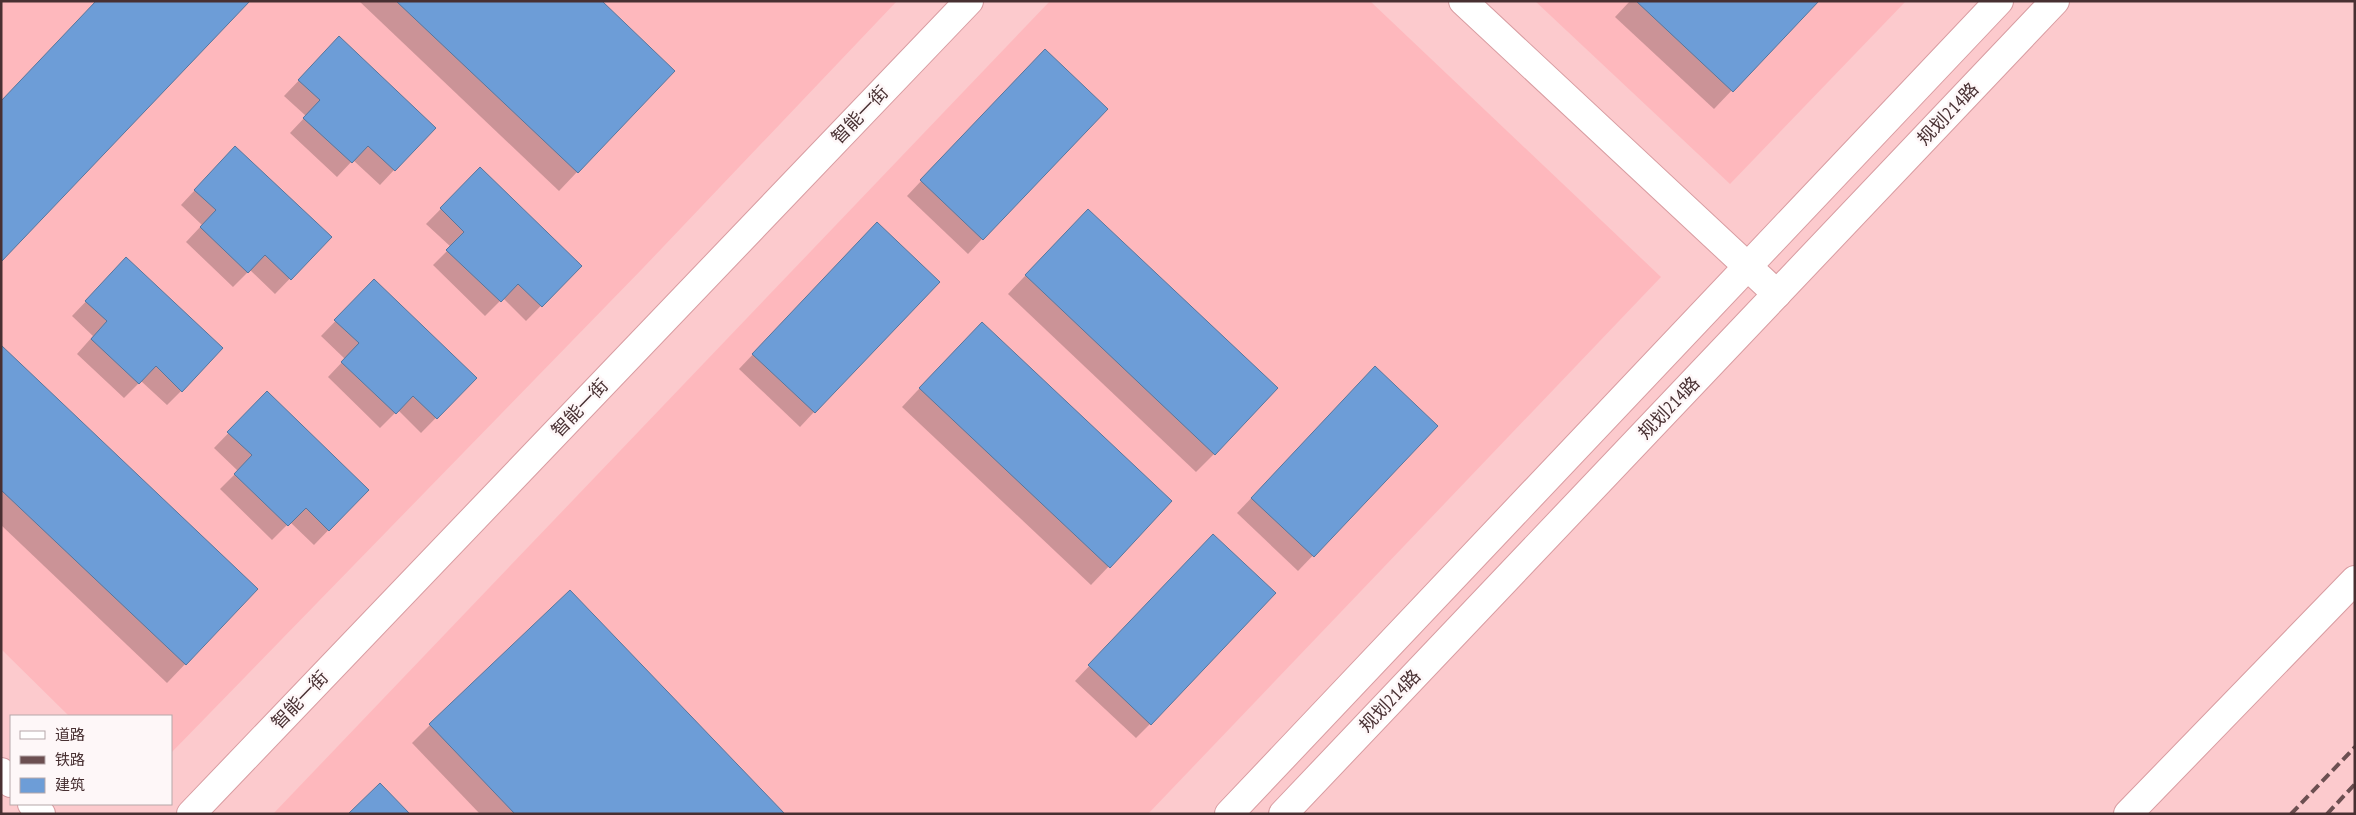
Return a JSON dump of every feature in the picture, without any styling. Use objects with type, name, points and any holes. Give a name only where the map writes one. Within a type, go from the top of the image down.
[{"type":"main road","name":"智能一街","points":[[191,814],[969,1]]},
{"type":"main road","points":[[1463,1],[1777,294]]},
{"type":"main road","points":[[1229,814],[1999,1]]},
{"type":"main road","name":"规划214路","points":[[1283,814],[2055,1]]},
{"type":"main road","points":[[2128,814],[2355,580]]},
{"type":"main road","points":[[1,772],[10,782]]},
{"type":"shaded area","points":[[1,1],[897,1],[644,267],[172,752],[172,715],[68,715],[1,649]]},
{"type":"shaded area","points":[[1050,1],[1370,1],[1661,277],[1148,814],[273,814]]},
{"type":"shaded area","points":[[1535,1],[1906,1],[1730,184]]},
{"type":"building","points":[[96,1],[250,1],[1,262],[1,101]]},
{"type":"building","points":[[396,1],[602,1],[675,71],[578,173]]},
{"type":"building","points":[[1636,1],[1819,1],[1733,92]]},
{"type":"building","points":[[339,36],[436,128],[395,171],[368,146],[352,163],[303,118],[320,100],[298,80]]},
{"type":"building","points":[[1045,49],[1108,109],[983,240],[920,180]]},
{"type":"building","points":[[235,146],[332,237],[291,280],[265,255],[248,273],[200,227],[216,210],[194,190]]},
{"type":"building","points":[[480,167],[582,266],[542,307],[518,284],[501,302],[446,250],[464,232],[440,208]]},
{"type":"building","points":[[1088,209],[1278,388],[1215,455],[1025,275]]},
{"type":"building","points":[[877,222],[940,282],[815,413],[752,354]]},
{"type":"building","points":[[126,257],[223,348],[182,392],[156,366],[139,384],[91,339],[107,321],[85,301]]},
{"type":"building","points":[[374,279],[477,378],[437,419],[413,396],[396,414],[341,362],[359,343],[334,320]]},
{"type":"building","points":[[982,322],[1172,501],[1110,568],[919,388]]},
{"type":"building","points":[[1,345],[258,589],[186,665],[1,490]]},
{"type":"building","points":[[1375,366],[1438,426],[1314,557],[1251,498]]},
{"type":"building","points":[[267,391],[369,490],[329,531],[306,508],[288,526],[234,474],[252,455],[227,432]]},
{"type":"building","points":[[1213,534],[1276,593],[1151,725],[1088,665]]},
{"type":"building","points":[[570,590],[785,814],[515,814],[429,724]]},
{"type":"building","points":[[380,783],[410,814],[348,814]]},
{"type":"railway","points":[[2291,814],[2355,747]]},
{"type":"railway","points":[[2327,814],[2355,784]]}]
